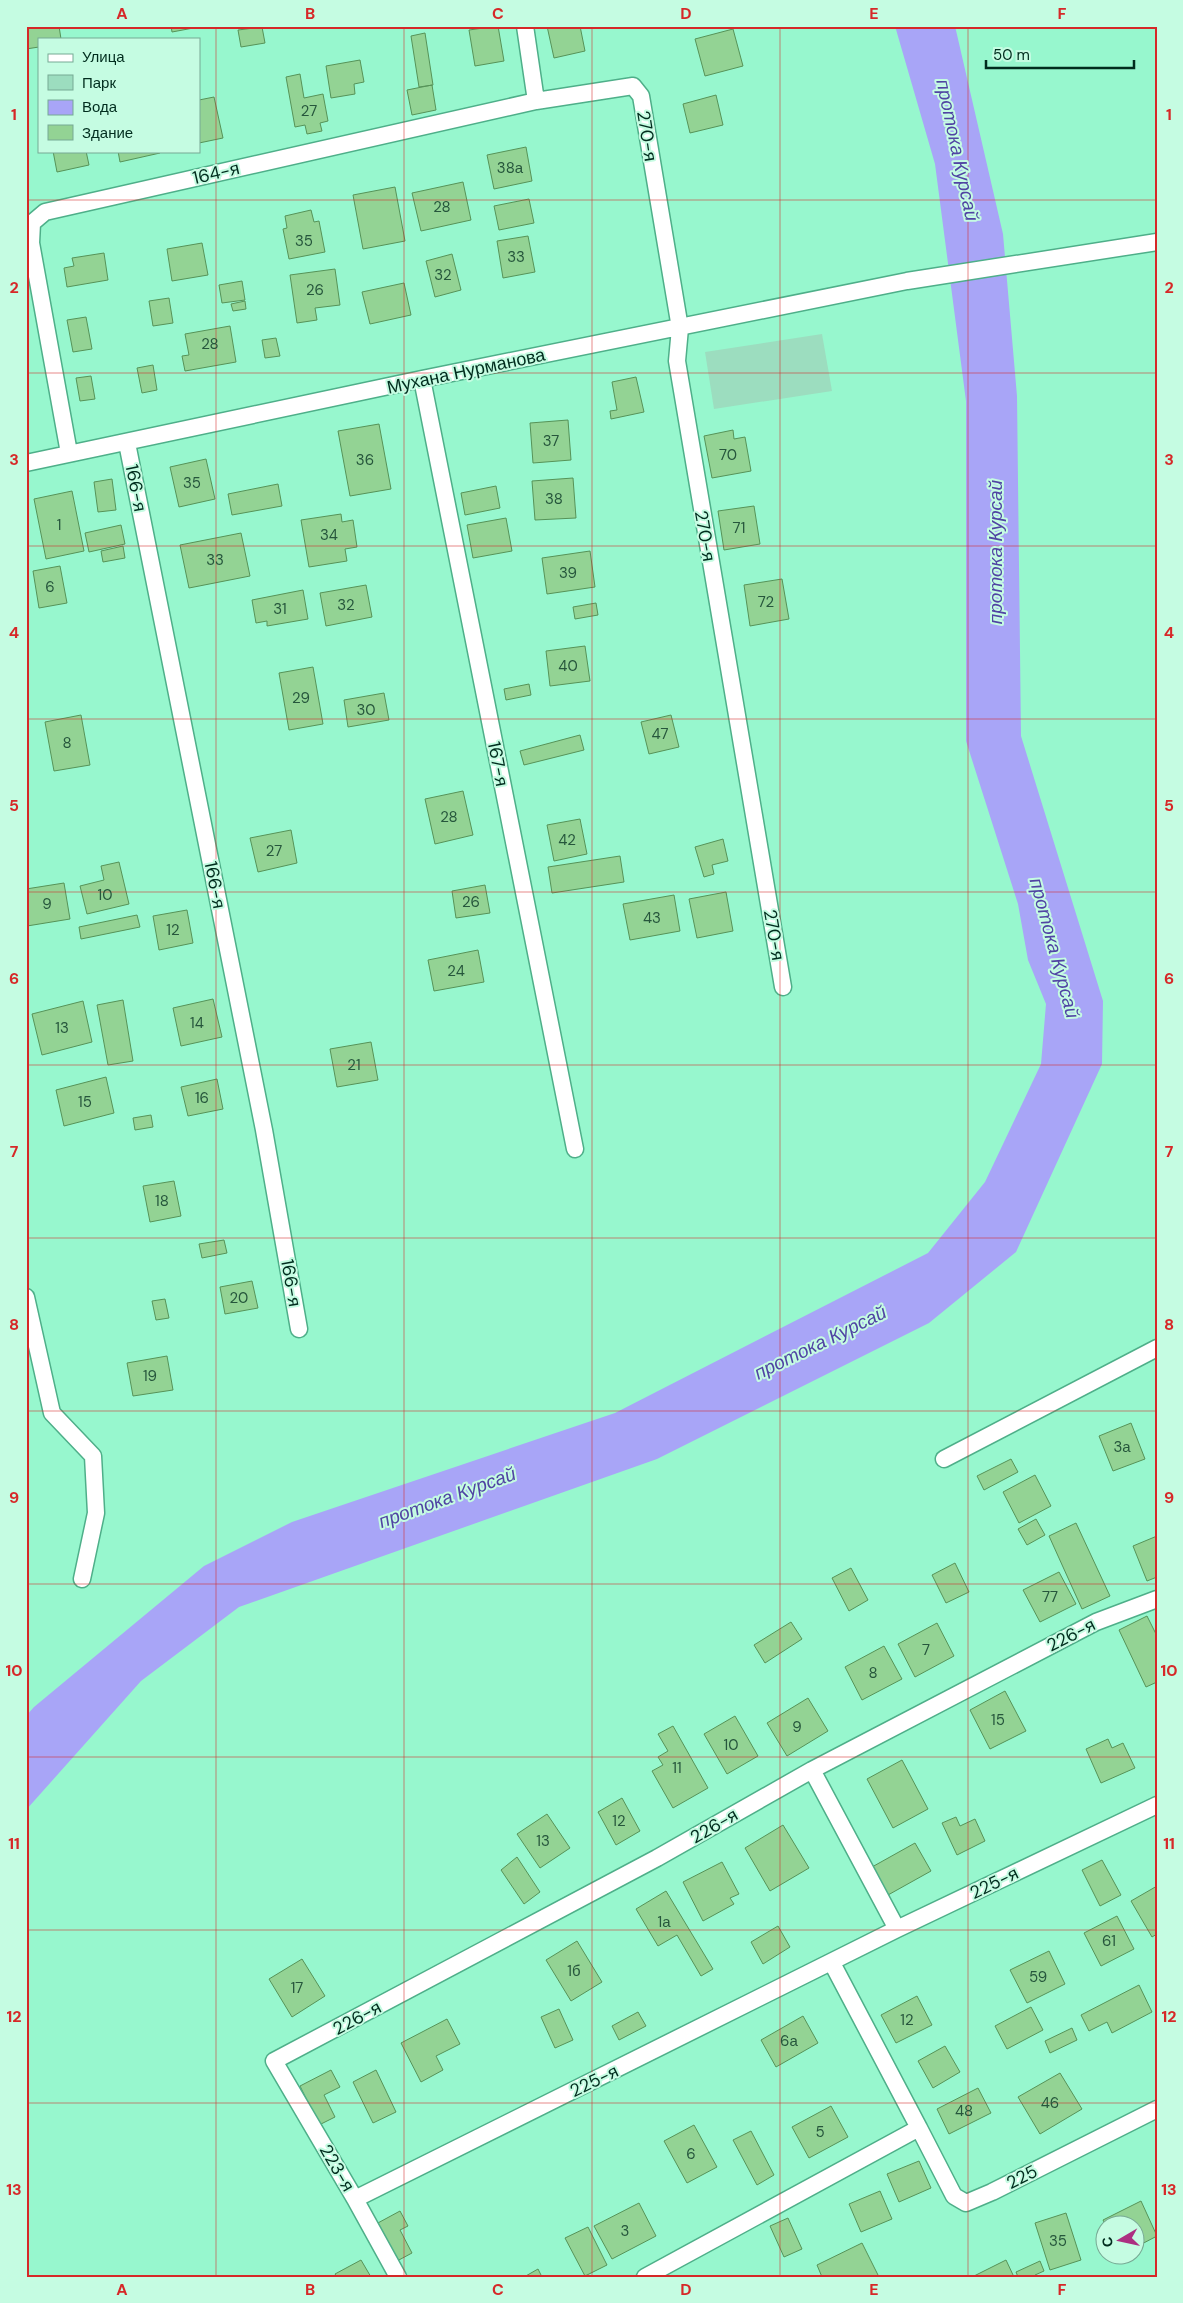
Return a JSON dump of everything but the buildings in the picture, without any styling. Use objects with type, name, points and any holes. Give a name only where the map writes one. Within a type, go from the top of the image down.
[{"type":"street","points":[[525,26],[536,102]]},
{"type":"street","name":"164-я","points":[[70,453],[31,243],[32,223],[45,212],[536,102],[634,86]]},
{"type":"street","name":"270-я","points":[[634,86],[641,96],[680,328],[677,361],[783,987]]},
{"type":"street","name":"Мухана Нурманова","points":[[26,463],[422,379],[907,282],[1152,242]]},
{"type":"street","name":"167-я","points":[[422,379],[576,1149]]},
{"type":"street","name":"166-я","points":[[127,443],[262,1120],[299,1329]]},
{"type":"street","points":[[26,1297],[52,1413],[93,1456],[96,1513],[82,1579]]},
{"type":"street","points":[[944,1459],[1157,1348]]},
{"type":"street","name":"226-я","points":[[274,2061],[657,1858],[812,1770],[1096,1622],[1157,1599]]},
{"type":"street","points":[[812,1770],[897,1929]]},
{"type":"street","name":"225-я","points":[[355,2199],[897,1929],[1157,1805]]},
{"type":"street","points":[[645,2277],[919,2128],[832,1963]]},
{"type":"street","name":"223-я","points":[[274,2061],[355,2199],[398,2277]]},
{"type":"street","name":"225","points":[[919,2128],[954,2196],[966,2203],[992,2192],[1157,2109]]},
{"type":"green space","points":[[822,334],[832,391],[714,409],[705,352]]},
{"type":"water","name":"протока Курсай","points":[[895,26],[955,26],[1003,234],[1017,396],[1021,736],[1103,1001],[1102,1064],[1016,1252],[929,1323],[657,1459],[239,1607],[141,1681],[26,1810],[26,1716],[34,1707],[204,1566],[292,1522],[615,1413],[928,1253],[985,1182],[1041,1064],[1046,1004],[1028,960],[1018,904],[966,741],[966,401],[935,164]]}]
